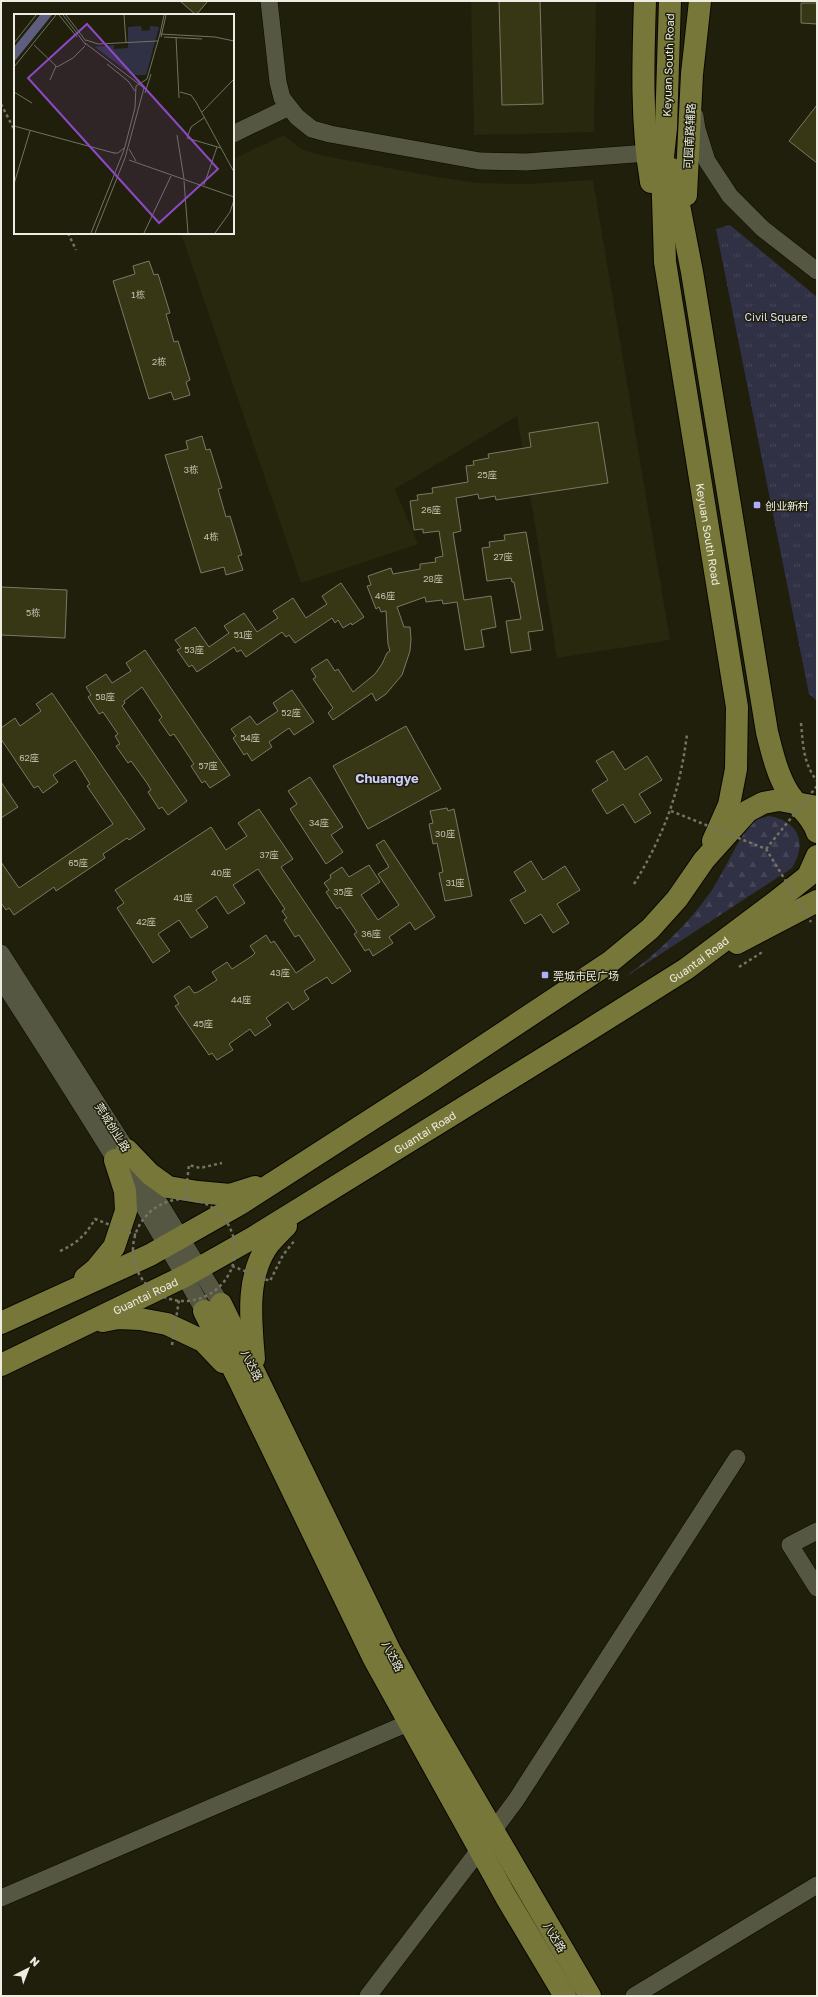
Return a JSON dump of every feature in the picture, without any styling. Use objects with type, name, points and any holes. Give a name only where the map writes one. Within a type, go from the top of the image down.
[{"type":"main road","points":[[645,1],[643,81],[648,153],[665,262]]},
{"type":"main road","name":"Keyuan South Road","points":[[670,1],[666,128],[662,166],[665,262],[737,707],[736,769],[729,805],[704,860]]},
{"type":"main road","name":"可园南路辅路","points":[[692,272],[686,195],[691,86],[700,1]]},
{"type":"main road","points":[[666,128],[681,219],[692,272],[762,705],[772,751],[788,792],[795,802],[813,821],[817,832]]},
{"type":"main road","points":[[772,751],[799,785],[817,802]]},
{"type":"main road","points":[[1,1323],[175,1242],[282,1178],[610,962],[650,929],[677,898],[704,860],[748,812],[768,802],[779,800],[817,807]]},
{"type":"main road","name":"Guantai Road","points":[[1,1366],[192,1272],[298,1211],[686,968],[808,876],[817,856]]},
{"type":"main road","points":[[686,968],[817,901]]},
{"type":"main road","points":[[121,1155],[168,1187],[183,1190],[230,1195],[282,1178]]},
{"type":"main road","points":[[70,1290],[96,1269],[114,1247],[126,1211],[121,1155]]},
{"type":"main road","points":[[247,1375],[250,1308],[257,1268],[268,1245],[298,1211]]},
{"type":"main road","name":"八达路","points":[[212,1307],[390,1651],[590,1996]]},
{"type":"main road","points":[[88,1323],[118,1318],[140,1319],[167,1324],[203,1341],[247,1375]]},
{"type":"main road","name":"八达路","points":[[247,1375],[374,1659],[408,1724],[564,1996]]},
{"type":"street","points":[[269,1],[278,82],[282,98],[297,117],[312,129],[330,134],[480,161],[526,162],[648,153]]},
{"type":"street","points":[[691,86],[697,130],[707,161],[726,190],[763,229],[817,271]]},
{"type":"street","points":[[234,134],[289,107]]},
{"type":"street","name":"莞城创业路","points":[[1,953],[121,1155],[175,1242],[212,1307]]},
{"type":"street","name":"莞城创业路","points":[[1,978],[121,1155]]},
{"type":"street","points":[[493,1831],[516,1800],[737,1458]]},
{"type":"street","points":[[817,1531],[790,1545],[817,1588]]},
{"type":"street","points":[[1,1898],[408,1724]]},
{"type":"street","points":[[368,1996],[480,1849]]},
{"type":"street","points":[[634,1996],[817,1885]]},
{"type":"path","points":[[1,104],[14,128]]},
{"type":"path","points":[[68,234],[76,250]]},
{"type":"path","points":[[801,723],[805,760],[810,773],[817,781]]},
{"type":"path","points":[[634,884],[651,857],[671,811],[683,766],[687,734]]},
{"type":"path","points":[[766,850],[817,786]]},
{"type":"path","points":[[671,811],[766,850],[811,922]]},
{"type":"path","points":[[185,1199],[189,1165],[200,1168],[222,1163]]},
{"type":"path","points":[[185,1199],[194,1200],[211,1207],[220,1215],[230,1229],[234,1240],[235,1252],[232,1266],[221,1285],[212,1293],[191,1300],[179,1300],[162,1296],[152,1289],[139,1274],[133,1255],[136,1235],[144,1218],[150,1212],[169,1201],[185,1199]]},
{"type":"path","points":[[60,1251],[75,1244],[89,1230],[95,1219],[136,1235]]},
{"type":"path","points":[[232,1266],[270,1281],[277,1266],[295,1240]]},
{"type":"path","points":[[172,1345],[179,1300]]},
{"type":"shaded area","points":[[471,1],[596,1],[594,132],[474,135]]},
{"type":"shaded area","points":[[284,135],[301,149],[325,156],[437,177],[479,183],[526,184],[593,180],[670,640],[557,658],[517,416],[395,489],[418,544],[301,583],[181,234],[234,234],[234,159]]},
{"type":"green space","name":"Civil Square","points":[[730,225],[817,297],[817,701],[809,694],[716,229]]},
{"type":"green space","points":[[769,816],[787,823],[797,834],[799,850],[797,859],[792,868],[624,978],[671,938],[693,915],[712,890],[748,826],[758,819]]},
{"type":"building","points":[[180,1],[208,1],[197,14],[195,14]]},
{"type":"building","points":[[499,1],[540,1],[543,104],[502,105]]},
{"type":"building","points":[[801,3],[817,3],[817,24],[801,23]]},
{"type":"building","points":[[817,105],[817,163],[789,141]]},
{"type":"building","points":[[149,261],[154,275],[158,274],[170,313],[166,314],[174,342],[178,341],[190,380],[186,382],[190,395],[174,400],[171,392],[149,399],[113,281],[135,274],[133,266]]},
{"type":"building","points":[[598,422],[608,483],[496,500],[495,496],[479,499],[478,494],[456,498],[461,531],[453,533],[464,600],[491,596],[496,627],[481,630],[484,647],[465,650],[457,602],[443,604],[442,600],[426,602],[425,597],[397,607],[404,627],[410,627],[411,639],[410,651],[402,675],[386,694],[376,701],[372,693],[333,720],[328,713],[333,708],[313,679],[316,677],[311,669],[327,659],[335,671],[338,669],[353,692],[375,674],[387,653],[390,651],[388,644],[386,611],[381,612],[379,607],[376,609],[367,586],[371,585],[368,576],[391,568],[393,574],[420,569],[420,564],[436,562],[435,558],[443,556],[439,531],[423,533],[423,529],[414,530],[410,501],[418,500],[417,495],[433,493],[432,488],[468,482],[466,466],[474,465],[473,461],[489,458],[488,454],[531,447],[529,433]]},
{"type":"building","points":[[202,436],[206,450],[210,449],[222,488],[218,489],[226,517],[230,516],[242,555],[238,556],[243,570],[226,575],[224,567],[201,573],[165,455],[188,449],[186,441]]},
{"type":"building","points":[[526,532],[543,630],[528,632],[531,650],[511,653],[506,621],[521,619],[514,582],[512,582],[511,578],[487,581],[482,548],[490,547],[489,542],[505,540],[504,535]]},
{"type":"building","points":[[341,583],[364,617],[352,625],[351,623],[343,628],[338,620],[335,623],[332,618],[295,643],[289,635],[286,637],[282,632],[246,657],[241,650],[237,652],[234,647],[197,672],[192,665],[189,667],[177,650],[181,648],[175,640],[195,627],[209,647],[229,633],[224,626],[244,613],[257,632],[278,618],[273,611],[293,598],[306,618],[327,604],[322,596]]},
{"type":"building","points":[[1,587],[67,590],[65,638],[1,635]]},
{"type":"building","points":[[145,650],[230,775],[210,788],[205,781],[202,783],[191,766],[194,764],[174,734],[170,736],[159,720],[162,717],[142,687],[124,701],[125,703],[122,706],[187,801],[168,815],[162,807],[159,809],[148,792],[151,790],[147,783],[131,761],[128,763],[116,746],[120,744],[115,736],[118,734],[103,712],[99,714],[88,697],[91,695],[86,687],[106,674],[112,683],[131,671],[126,663]]},
{"type":"building","points":[[292,690],[314,722],[294,735],[289,728],[269,742],[272,747],[252,761],[247,753],[244,755],[233,738],[236,736],[231,729],[250,716],[257,725],[278,711],[273,703]]},
{"type":"building","points":[[52,693],[145,829],[129,840],[127,838],[103,854],[105,858],[56,891],[54,887],[14,915],[9,908],[6,910],[1,903],[1,862],[19,888],[113,824],[87,786],[90,784],[75,760],[53,775],[58,782],[43,793],[38,786],[34,788],[1,739],[1,728],[15,718],[20,726],[41,711],[36,704]]},
{"type":"building","points":[[406,726],[441,789],[368,829],[333,766]]},
{"type":"building","points":[[613,751],[625,770],[647,756],[662,780],[639,794],[651,813],[635,823],[623,804],[607,814],[592,790],[608,780],[596,761]]},
{"type":"building","points":[[310,777],[343,827],[331,835],[343,852],[326,864],[290,809],[297,804],[288,791]]},
{"type":"building","points":[[1,782],[18,807],[1,818]]},
{"type":"building","points":[[447,808],[448,811],[454,809],[472,896],[445,901],[439,873],[443,872],[437,843],[433,844],[429,824],[433,823],[430,811]]},
{"type":"building","points":[[259,809],[293,859],[281,867],[351,971],[332,984],[327,977],[304,991],[309,999],[293,1010],[288,1002],[266,1018],[271,1025],[255,1036],[250,1029],[229,1044],[233,1050],[217,1060],[212,1053],[209,1055],[175,1006],[179,1004],[174,996],[189,986],[194,993],[198,992],[217,980],[212,972],[227,962],[232,969],[252,956],[255,953],[250,946],[266,935],[271,943],[274,941],[296,973],[315,960],[299,935],[295,937],[284,920],[287,918],[282,911],[285,909],[258,869],[233,885],[245,903],[228,914],[216,896],[196,910],[208,927],[191,938],[179,920],[158,934],[170,951],[153,963],[117,908],[124,903],[115,890],[211,827],[226,850],[247,836],[238,823]]},
{"type":"building","points":[[384,840],[435,917],[415,930],[410,922],[389,937],[393,943],[373,956],[369,949],[365,951],[354,934],[357,932],[340,907],[337,909],[326,892],[329,890],[324,883],[331,878],[330,875],[342,867],[349,877],[369,865],[380,882],[361,895],[378,920],[399,905],[378,874],[389,867],[376,845]]},
{"type":"building","points":[[531,861],[543,880],[565,866],[580,890],[557,904],[569,923],[553,933],[541,914],[525,924],[510,900],[526,891],[514,872]]},
{"type":"place","name":"创业新村","points":[[757,505]]},
{"type":"place","name":"莞城市民广场","points":[[545,975]]},
{"type":"district","name":"Chuangye","points":[[387,778]]}]
